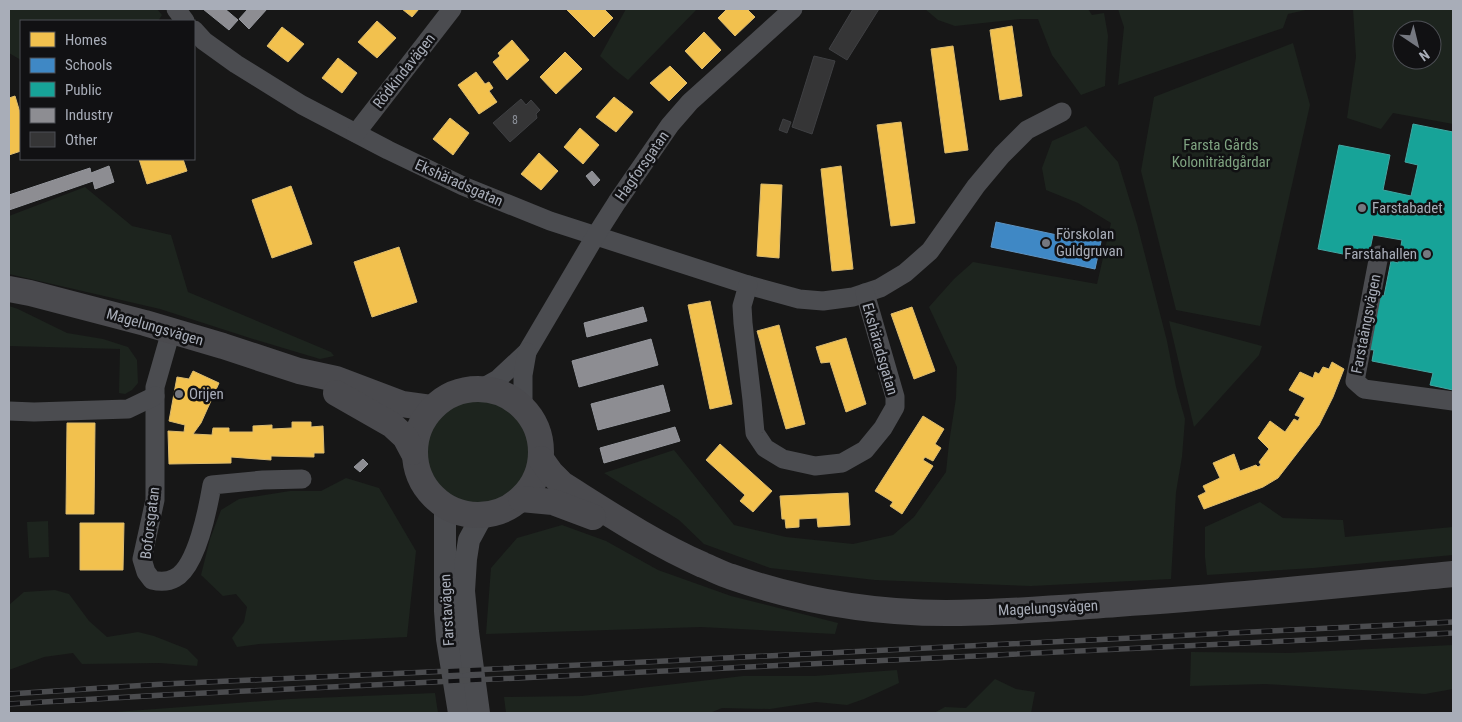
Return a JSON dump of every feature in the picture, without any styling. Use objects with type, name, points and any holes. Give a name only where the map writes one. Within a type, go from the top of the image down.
[{"type":"main road","name":"Magelungsvägen","points":[[9,289],[30,293],[224,346],[299,371],[336,379],[402,404],[431,408]]},
{"type":"main road","name":"Magelungsvägen","points":[[299,371],[392,425],[405,437],[413,452]]},
{"type":"main road","points":[[482,388],[504,393],[523,406],[531,418],[536,431],[540,444],[541,459],[533,484],[520,499],[500,512],[482,516],[470,516],[445,507],[432,497],[419,477],[413,452],[417,430],[431,408],[456,392],[482,388]]},
{"type":"main road","name":"Magelungsvägen","points":[[541,459],[562,484],[654,541],[692,560],[731,577],[767,588],[836,604],[908,612],[945,613],[1035,610],[1203,598],[1453,574]]},
{"type":"main road","name":"Magelungsvägen","points":[[520,499],[553,502],[654,541]]},
{"type":"street","points":[[176,9],[184,20]]},
{"type":"street","name":"Rödkindavägen","points":[[356,133],[452,9]]},
{"type":"street","name":"Hagforsgatan","points":[[482,388],[498,378],[527,352],[596,235],[670,125],[690,102],[792,9]]},
{"type":"street","name":"Ekshäradsgatan","points":[[195,31],[204,41],[236,64],[302,105],[388,150],[463,186],[550,221],[748,285],[799,299],[823,301],[853,297],[880,288],[905,273],[930,251],[976,186],[1027,130],[1062,112]]},
{"type":"street","name":"Farstaängsvägen","points":[[1379,255],[1355,381],[1364,389],[1453,401]]},
{"type":"street","name":"Ekshäradsgatan","points":[[748,285],[742,306],[742,323],[755,433],[765,448],[783,459],[815,466],[842,463],[865,450],[883,428],[895,407],[895,397],[865,294]]},
{"type":"street","name":"Boforsgatan","points":[[171,331],[155,387],[155,500],[142,559],[146,572],[152,580],[161,582],[175,578],[186,570],[197,546],[212,485],[263,480],[302,479]]},
{"type":"street","name":"Hagforsgatan","points":[[523,406],[523,375],[527,352]]},
{"type":"street","points":[[9,411],[128,409],[155,396]]},
{"type":"street","name":"Farstavägen","points":[[445,507],[445,611],[457,636],[480,713]]},
{"type":"street","name":"Farstavägen","points":[[459,713],[457,636],[464,591],[466,559],[470,540],[482,516]]},
{"type":"green space","points":[[9,9],[157,9],[162,15],[159,20],[20,20],[20,59],[9,53]]},
{"type":"green space","points":[[626,9],[697,9],[628,80],[600,56]]},
{"type":"green space","points":[[925,9],[1088,9],[1092,15],[1104,13],[1108,36],[1105,86],[1081,95],[1052,55],[1038,19],[955,26],[938,20]]},
{"type":"green space","points":[[1118,9],[1310,9],[1288,14],[1283,28],[1118,85],[1124,27]]},
{"type":"green space","points":[[1353,9],[1453,9],[1453,124],[1393,113],[1381,129],[1347,118],[1356,57]]},
{"type":"green space","name":"Farsta Gårds Koloniträdgårdar","points":[[1293,43],[1310,105],[1260,326],[1176,310],[1141,171],[1154,97]]},
{"type":"green space","points":[[1086,126],[1118,162],[1137,224],[1185,419],[1182,457],[1176,492],[1171,579],[1031,586],[875,580],[770,568],[704,544],[679,520],[604,473],[674,450],[734,525],[786,537],[853,544],[893,535],[914,517],[946,472],[956,398],[957,367],[929,307],[954,279],[973,262],[1097,284],[1111,223],[1078,203],[1046,190],[1042,168],[1052,141]]},
{"type":"green space","points":[[85,187],[132,226],[171,235],[188,292],[331,352],[334,356],[320,359],[160,309],[9,274],[9,216]]},
{"type":"green space","points":[[9,306],[67,333],[103,339],[128,347],[137,360],[138,383],[125,394],[119,393],[120,349],[9,346]]},
{"type":"green space","points":[[1169,321],[1262,346],[1259,355],[1194,427]]},
{"type":"green space","points":[[476,397],[497,401],[515,413],[527,431],[531,452],[527,473],[515,491],[497,503],[476,507],[455,503],[437,491],[425,473],[421,452],[425,431],[437,413],[455,401]]},
{"type":"green space","points":[[346,478],[379,488],[416,551],[407,637],[259,644],[237,647],[232,638],[244,622],[247,607],[236,594],[223,596],[201,575],[210,539],[221,510],[239,499],[290,491],[321,491]]},
{"type":"green space","points":[[1260,502],[1283,518],[1343,520],[1345,537],[1453,527],[1453,555],[1313,568],[1207,575],[1205,527]]},
{"type":"green space","points":[[48,521],[49,557],[29,558],[27,522]]},
{"type":"green space","points":[[562,525],[606,541],[658,570],[731,596],[838,623],[835,634],[701,627],[486,634],[491,568],[517,538]]},
{"type":"green space","points":[[55,590],[69,594],[89,621],[107,637],[138,632],[154,636],[187,649],[198,660],[197,666],[160,663],[82,664],[73,653],[44,657],[9,670],[9,605],[24,592]]},
{"type":"green space","points":[[1453,645],[1453,689],[1425,694],[1266,684],[1190,686],[1191,652],[1289,653]]},
{"type":"green space","points":[[897,670],[899,683],[847,705],[816,702],[770,709],[722,708],[710,713],[506,713],[504,697],[582,696],[743,676],[814,676]]},
{"type":"green space","points":[[995,679],[1016,689],[1035,692],[1031,713],[934,713],[945,707],[966,708]]},
{"type":"green space","points":[[435,693],[438,713],[102,713],[290,699]]},
{"type":"building: Homes","points":[[402,9],[419,9],[412,17]]},
{"type":"building: Homes","points":[[566,9],[604,9],[613,18],[594,37]]},
{"type":"building: Homes","points":[[727,9],[747,9],[755,17],[735,36],[718,18]]},
{"type":"building: Homes","points":[[377,21],[396,38],[377,58],[358,42]]},
{"type":"building: Homes","points":[[1012,26],[1022,96],[1000,100],[990,30]]},
{"type":"building: Homes","points":[[282,27],[304,44],[288,62],[267,46]]},
{"type":"building: Homes","points":[[704,32],[721,50],[702,69],[685,51]]},
{"type":"building: Homes","points":[[512,40],[529,60],[507,80],[493,62],[500,56],[498,53]]},
{"type":"building: Homes","points":[[953,46],[968,150],[945,153],[931,49]]},
{"type":"building: Homes","points":[[565,52],[582,69],[556,94],[540,77]]},
{"type":"building: Homes","points":[[338,58],[357,73],[342,93],[322,78]]},
{"type":"building: Homes","points":[[670,66],[687,83],[669,101],[650,83]]},
{"type":"building: Homes","points":[[476,72],[485,84],[489,82],[493,88],[489,91],[497,102],[479,114],[458,85]]},
{"type":"building: Homes","points":[[15,96],[20,113],[20,151],[9,155],[9,98]]},
{"type":"building: Homes","points":[[614,97],[633,112],[616,132],[596,117]]},
{"type":"building: Homes","points":[[450,118],[469,133],[453,155],[433,139]]},
{"type":"building: Homes","points":[[901,122],[915,223],[891,226],[877,125]]},
{"type":"building: Homes","points":[[580,128],[599,145],[583,164],[564,147]]},
{"type":"building: Homes","points":[[539,153],[558,171],[541,190],[521,174]]},
{"type":"building: Homes","points":[[139,160],[183,160],[187,171],[147,184]]},
{"type":"building: Homes","points":[[841,166],[853,269],[832,271],[821,169]]},
{"type":"building: Homes","points":[[761,184],[782,185],[779,258],[757,256]]},
{"type":"building: Homes","points":[[291,186],[312,244],[272,258],[252,200]]},
{"type":"building: Homes","points":[[399,247],[417,302],[372,317],[354,262]]},
{"type":"building: Homes","points":[[710,301],[732,404],[710,409],[688,305]]},
{"type":"building: Homes","points":[[912,307],[935,371],[914,379],[891,314]]},
{"type":"building: Homes","points":[[779,325],[805,424],[786,429],[757,331]]},
{"type":"building: Homes","points":[[846,338],[866,404],[846,412],[830,362],[821,363],[816,347]]},
{"type":"building: Homes","points":[[1332,362],[1344,369],[1333,397],[1319,425],[1278,478],[1263,487],[1204,509],[1198,496],[1206,492],[1203,486],[1220,478],[1213,463],[1234,454],[1240,471],[1261,465],[1259,462],[1269,449],[1258,438],[1270,421],[1285,432],[1294,419],[1298,421],[1300,417],[1295,415],[1305,398],[1289,390],[1300,372],[1313,378],[1315,372],[1319,374],[1323,367],[1329,369]]},
{"type":"building: Homes","points":[[193,371],[219,383],[201,423],[193,434],[212,435],[213,428],[229,428],[229,432],[253,432],[253,426],[272,425],[272,429],[292,428],[292,422],[311,422],[311,427],[323,426],[324,453],[314,453],[314,457],[271,456],[271,460],[231,457],[231,463],[169,464],[168,431],[184,432],[185,425],[169,421],[177,377],[189,379]]},
{"type":"building: Homes","points":[[923,416],[944,429],[935,444],[941,448],[933,461],[925,457],[923,460],[933,466],[902,514],[890,506],[893,502],[875,491]]},
{"type":"building: Homes","points":[[67,423],[95,423],[94,514],[66,514]]},
{"type":"building: Homes","points":[[720,444],[772,491],[753,512],[740,501],[745,495],[706,460]]},
{"type":"building: Homes","points":[[848,493],[850,525],[818,527],[817,518],[799,519],[799,527],[786,528],[785,519],[782,519],[780,496]]},
{"type":"building: Homes","points":[[80,523],[124,523],[123,570],[80,570]]},
{"type":"building: Schools","name":"Förskolan Guldgruvan","points":[[996,222],[1076,239],[1078,232],[1102,237],[1095,269],[991,247]]},
{"type":"building: Public","name":"Farstahallen","points":[[1413,124],[1453,132],[1453,390],[1430,385],[1433,373],[1372,361],[1374,350],[1364,349],[1375,294],[1384,296],[1391,261],[1398,263],[1402,240],[1373,235],[1368,259],[1318,249],[1339,145],[1390,155],[1383,190],[1411,196],[1418,165],[1405,162]]},
{"type":"building: Industry","points":[[203,9],[225,9],[238,20],[229,30]]},
{"type":"building: Industry","points":[[248,9],[267,9],[249,29],[239,19]]},
{"type":"building: Industry","points":[[109,166],[114,182],[95,189],[93,181],[9,210],[9,195],[90,168],[91,173]]},
{"type":"building: Industry","points":[[592,171],[600,180],[594,186],[586,176]]},
{"type":"building: Industry","points":[[643,307],[647,321],[587,337],[584,323]]},
{"type":"building: Industry","points":[[651,339],[658,365],[579,387],[572,361]]},
{"type":"building: Industry","points":[[663,385],[670,411],[598,430],[591,404]]},
{"type":"building: Industry","points":[[675,427],[680,441],[604,463],[600,448]]},
{"type":"building: Industry","points":[[363,459],[368,464],[360,472],[354,467]]},
{"type":"building: Other","points":[[853,9],[879,9],[847,60],[829,49]]},
{"type":"building: Other","points":[[814,56],[835,61],[812,134],[792,127]]},
{"type":"building: Other","points":[[521,99],[526,105],[531,100],[540,110],[536,114],[537,118],[510,142],[493,123]]},
{"type":"building: Other","points":[[783,119],[791,122],[787,133],[779,130]]},
{"type":"railway","points":[[9,694],[164,684],[1453,622]]},
{"type":"railway","points":[[9,704],[1453,633]]},
{"type":"place","name":"Farstabadet","points":[[1362,208]]},
{"type":"place","name":"Förskolan Guldgruvan","points":[[1046,243]]},
{"type":"place","name":"Farstahallen","points":[[1427,254]]},
{"type":"place","name":"Orijen","points":[[179,394]]}]
